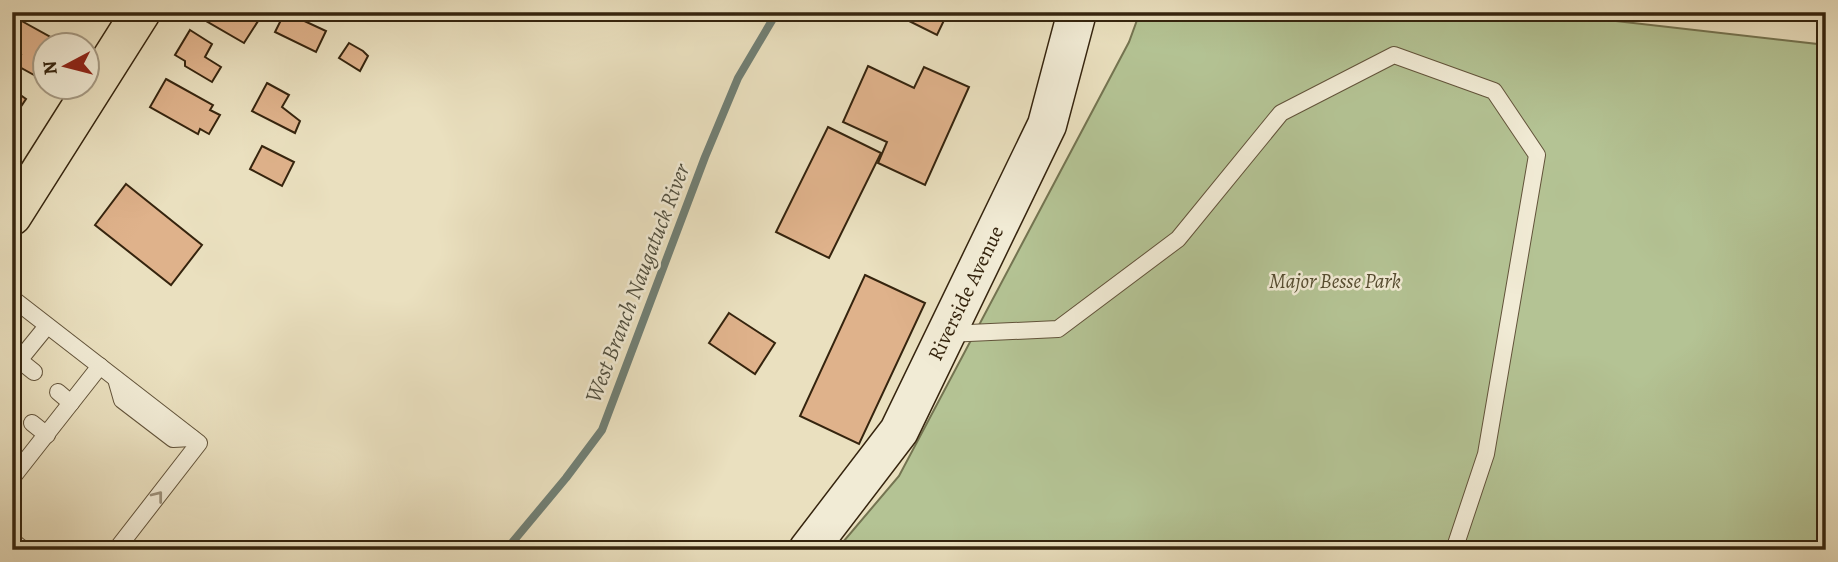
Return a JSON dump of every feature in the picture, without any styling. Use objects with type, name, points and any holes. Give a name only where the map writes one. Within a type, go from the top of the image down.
[{"type":"main road","points":[[12,216],[141,12]]},
{"type":"street","name":"Riverside Avenue","points":[[808,550],[899,431],[1047,125],[1077,12]]},
{"type":"lane","points":[[946,334],[1058,329],[1178,239],[1281,113],[1394,55],[1494,91],[1537,155],[1486,454],[1454,550]]},
{"type":"lane","points":[[12,298],[199,443],[116,550]]},
{"type":"lane","points":[[34,372],[16,365],[47,326]]},
{"type":"lane","points":[[14,473],[100,366]]},
{"type":"lane","points":[[58,392],[71,403]]},
{"type":"lane","points":[[32,424],[47,435]]},
{"type":"lane","points":[[12,538],[24,550]]},
{"type":"green space","name":"Major Besse Park","points":[[1140,12],[1537,12],[1826,45],[1826,550],[857,550],[843,542],[899,476],[1129,42]]},
{"type":"building","points":[[204,12],[250,12],[260,18],[244,43],[201,18]]},
{"type":"building","points":[[285,12],[326,31],[316,52],[275,32]]},
{"type":"building","points":[[891,12],[948,12],[937,35]]},
{"type":"building","points":[[18,19],[41,32],[32,32],[32,74],[16,65],[21,55],[12,51],[12,30]]},
{"type":"building","points":[[190,30],[212,44],[205,57],[221,67],[212,82],[185,66],[185,61],[175,55]]},
{"type":"building","points":[[349,43],[368,56],[360,71],[339,58]]},
{"type":"building","points":[[868,66],[914,88],[924,67],[969,87],[925,185],[878,163],[887,142],[843,122]]},
{"type":"building","points":[[166,79],[213,105],[210,110],[220,115],[209,134],[200,129],[198,134],[150,107]]},
{"type":"building","points":[[267,83],[289,95],[282,107],[300,121],[295,133],[252,111]]},
{"type":"building","points":[[12,89],[26,99],[12,120]]},
{"type":"building","points":[[828,127],[881,153],[829,258],[776,232]]},
{"type":"building","points":[[262,146],[294,162],[282,186],[250,169]]},
{"type":"building","points":[[126,184],[202,245],[171,285],[95,225]]},
{"type":"building","points":[[865,275],[925,303],[859,444],[800,416]]},
{"type":"building","points":[[729,313],[775,343],[755,374],[709,343]]},
{"type":"waterway","name":"West Branch Naugatuck River","points":[[506,550],[602,430],[705,157],[738,78],[777,12]]}]
